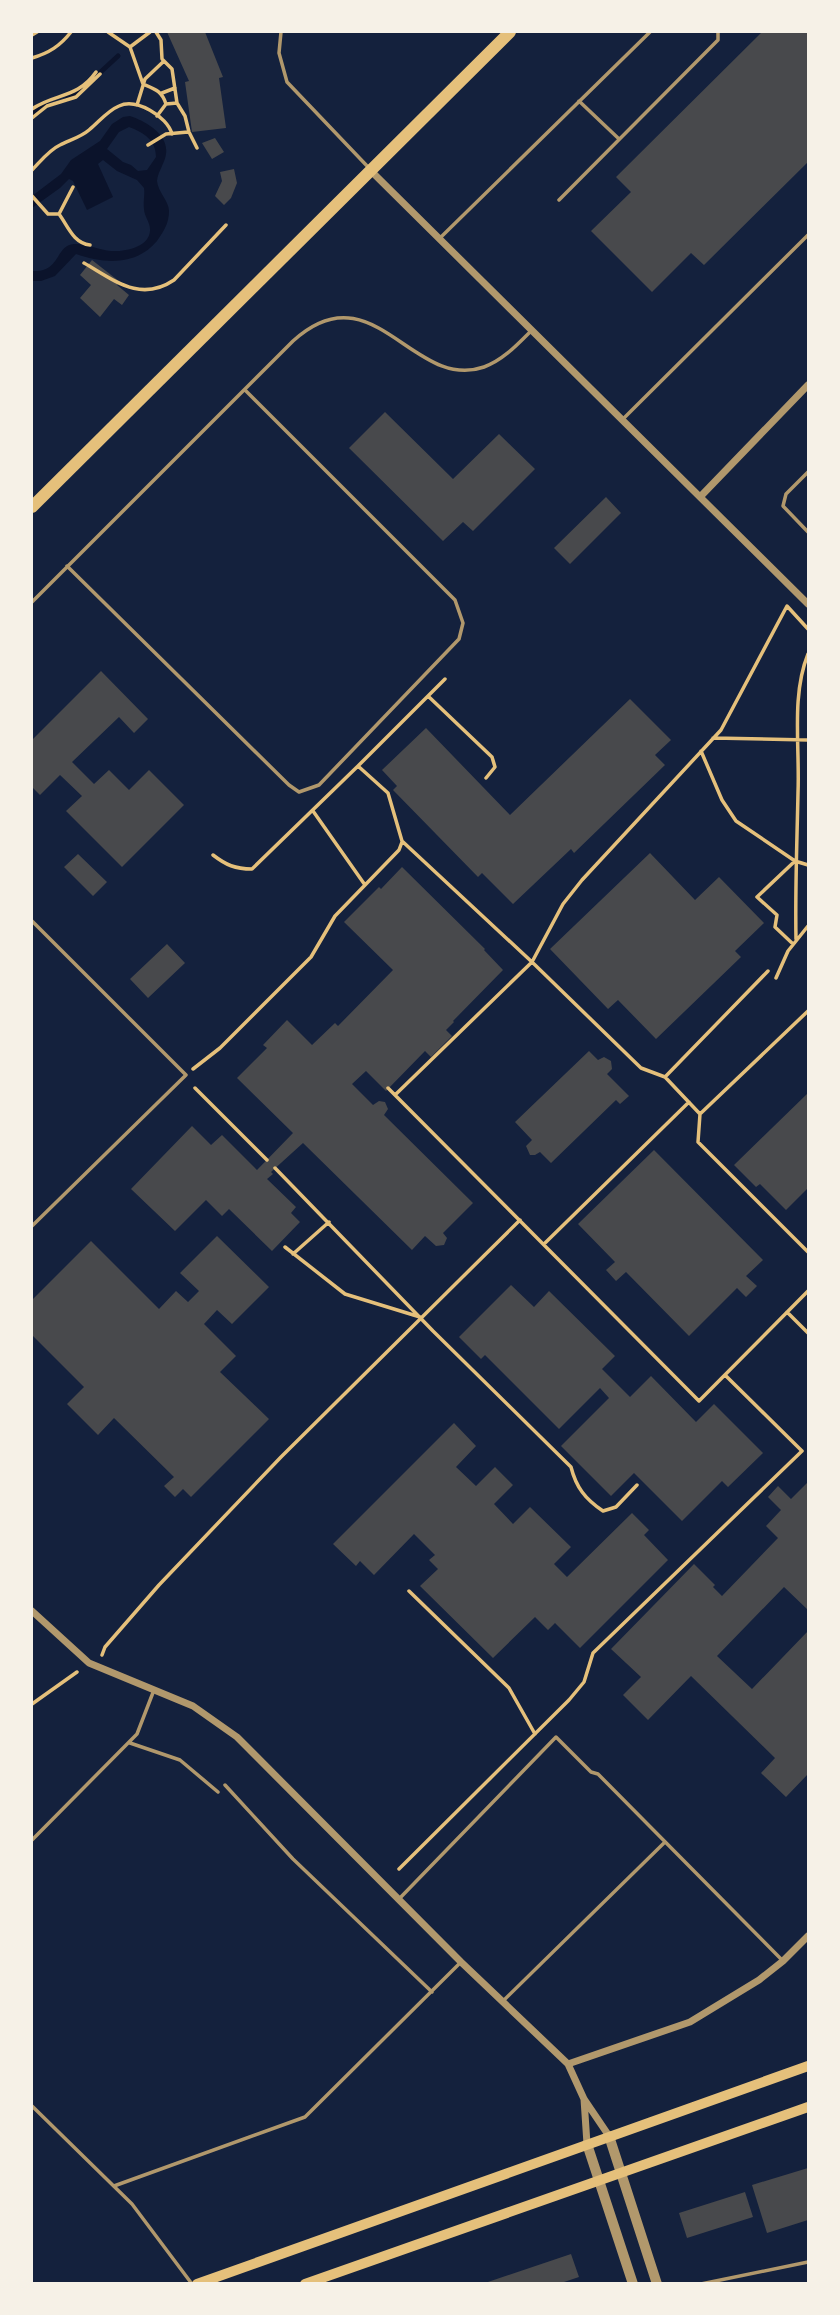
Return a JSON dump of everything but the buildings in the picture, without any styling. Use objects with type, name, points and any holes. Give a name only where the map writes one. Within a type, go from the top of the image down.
[{"type":"main road","points":[[32,507],[510,32]]},
{"type":"main road","points":[[197,2284],[808,2066]]},
{"type":"main road","points":[[305,2284],[808,2107]]},
{"type":"street","points":[[370,170],[808,604]]},
{"type":"street","points":[[701,496],[808,385]]},
{"type":"street","points":[[32,1611],[89,1663],[193,1706],[237,1737],[502,2003],[568,2064],[584,2099],[609,2136],[657,2284]]},
{"type":"street","points":[[568,2064],[690,2022],[759,1980],[808,1936]]},
{"type":"street","points":[[584,2099],[587,2144],[632,2284]]},
{"type":"lane","points":[[281,32],[279,53],[287,82],[370,170]]},
{"type":"lane","points":[[440,238],[650,32]]},
{"type":"lane","points":[[559,200],[718,40],[718,32]]},
{"type":"lane","points":[[579,101],[619,139]]},
{"type":"lane","points":[[623,419],[808,235]]},
{"type":"lane","points":[[32,602],[305,331],[317,323],[332,318],[364,321],[435,363],[451,369],[467,370],[483,367],[500,359],[533,330]]},
{"type":"lane","points":[[67,566],[289,785],[299,792],[319,785],[458,639],[463,624],[455,600],[245,390]]},
{"type":"lane","points":[[808,472],[786,494],[783,506],[808,532]]},
{"type":"lane","points":[[32,921],[186,1075],[32,1226]]},
{"type":"lane","points":[[32,1840],[130,1743],[140,1729],[154,1690]]},
{"type":"lane","points":[[399,1899],[556,1737],[591,1772],[598,1774],[783,1961]]},
{"type":"lane","points":[[130,1743],[180,1760],[218,1792]]},
{"type":"lane","points":[[225,1785],[293,1859],[432,1992]]},
{"type":"lane","points":[[502,2003],[665,1842]]},
{"type":"lane","points":[[114,2186],[305,2117],[461,1962]]},
{"type":"lane","points":[[32,2106],[132,2204],[192,2284]]},
{"type":"lane","points":[[701,2284],[808,2262]]},
{"type":"path","points":[[32,35],[37,32]]},
{"type":"path","points":[[32,58],[62,44],[71,32]]},
{"type":"path","points":[[108,32],[130,47],[143,84],[162,93],[166,104]]},
{"type":"path","points":[[130,47],[150,32]]},
{"type":"path","points":[[156,32],[161,40],[161,56],[172,69],[177,103],[197,148]]},
{"type":"path","points":[[137,105],[148,75],[164,61]]},
{"type":"path","points":[[32,108],[77,91],[98,73],[76,97],[47,106],[32,118]]},
{"type":"path","points":[[162,93],[175,88]]},
{"type":"path","points":[[157,116],[166,104],[177,103]]},
{"type":"path","points":[[32,170],[54,149],[89,131],[116,108],[126,104],[137,105],[157,116],[168,125],[172,134]]},
{"type":"path","points":[[148,145],[166,134],[189,132]]},
{"type":"path","points":[[58,214],[73,187]]},
{"type":"path","points":[[32,197],[48,214],[58,214]]},
{"type":"path","points":[[58,214],[75,240],[90,245]]},
{"type":"path","points":[[84,263],[129,289],[165,286],[226,226]]},
{"type":"path","points":[[396,1095],[532,962],[563,904],[582,880],[721,730],[787,606],[808,629]]},
{"type":"path","points":[[796,939],[799,685],[808,654]]},
{"type":"path","points":[[213,855],[226,865],[238,869],[252,869],[445,679]]},
{"type":"path","points":[[428,696],[492,757],[495,767],[485,778]]},
{"type":"path","points":[[713,738],[808,740]]},
{"type":"path","points":[[701,751],[722,800],[736,821],[795,861],[808,865]]},
{"type":"path","points":[[346,756],[388,793],[402,841],[641,1068],[665,1077],[700,1114]]},
{"type":"path","points":[[313,811],[365,885]]},
{"type":"path","points":[[186,1075],[220,1048],[311,957],[335,916],[399,850],[402,841]]},
{"type":"path","points":[[793,944],[775,927],[777,915],[757,897],[795,861]]},
{"type":"path","points":[[776,978],[796,939],[808,926]]},
{"type":"path","points":[[665,1077],[768,971]]},
{"type":"path","points":[[808,1011],[700,1114],[698,1142],[808,1252]]},
{"type":"path","points":[[195,1088],[267,1160]]},
{"type":"path","points":[[388,1088],[699,1401],[808,1291]]},
{"type":"path","points":[[544,1244],[689,1102]]},
{"type":"path","points":[[275,1168],[571,1467],[576,1485],[594,1505],[603,1511],[616,1507],[637,1485]]},
{"type":"path","points":[[102,1655],[105,1647],[159,1585],[520,1220]]},
{"type":"path","points":[[293,1254],[330,1222]]},
{"type":"path","points":[[285,1247],[345,1293],[422,1318]]},
{"type":"path","points":[[787,1312],[808,1333]]},
{"type":"path","points":[[725,1375],[802,1451]]},
{"type":"path","points":[[399,1869],[584,1682],[593,1653],[802,1451],[808,1451]]},
{"type":"path","points":[[410,1591],[509,1688],[535,1734]]},
{"type":"path","points":[[32,1704],[77,1672]]},
{"type":"water","points":[[130,116],[142,121],[155,129],[164,140],[166,154],[157,181],[169,207],[164,230],[149,249],[130,259],[108,261],[76,254],[55,276],[32,281],[32,271],[48,268],[68,246],[79,244],[123,251],[142,244],[149,235],[150,226],[144,212],[144,188],[137,180],[117,171],[103,160],[98,164],[113,197],[87,210],[73,181],[69,179],[32,208],[32,196],[61,174],[71,160],[100,141],[112,124]],"holes":[[[129,127],[144,134],[154,146],[156,157],[147,170],[138,171],[107,149],[119,132]]]},
{"type":"waterway","points":[[92,80],[118,56]]},
{"type":"waterway","points":[[67,99],[85,87]]},
{"type":"waterway","points":[[32,113],[47,105]]}]
